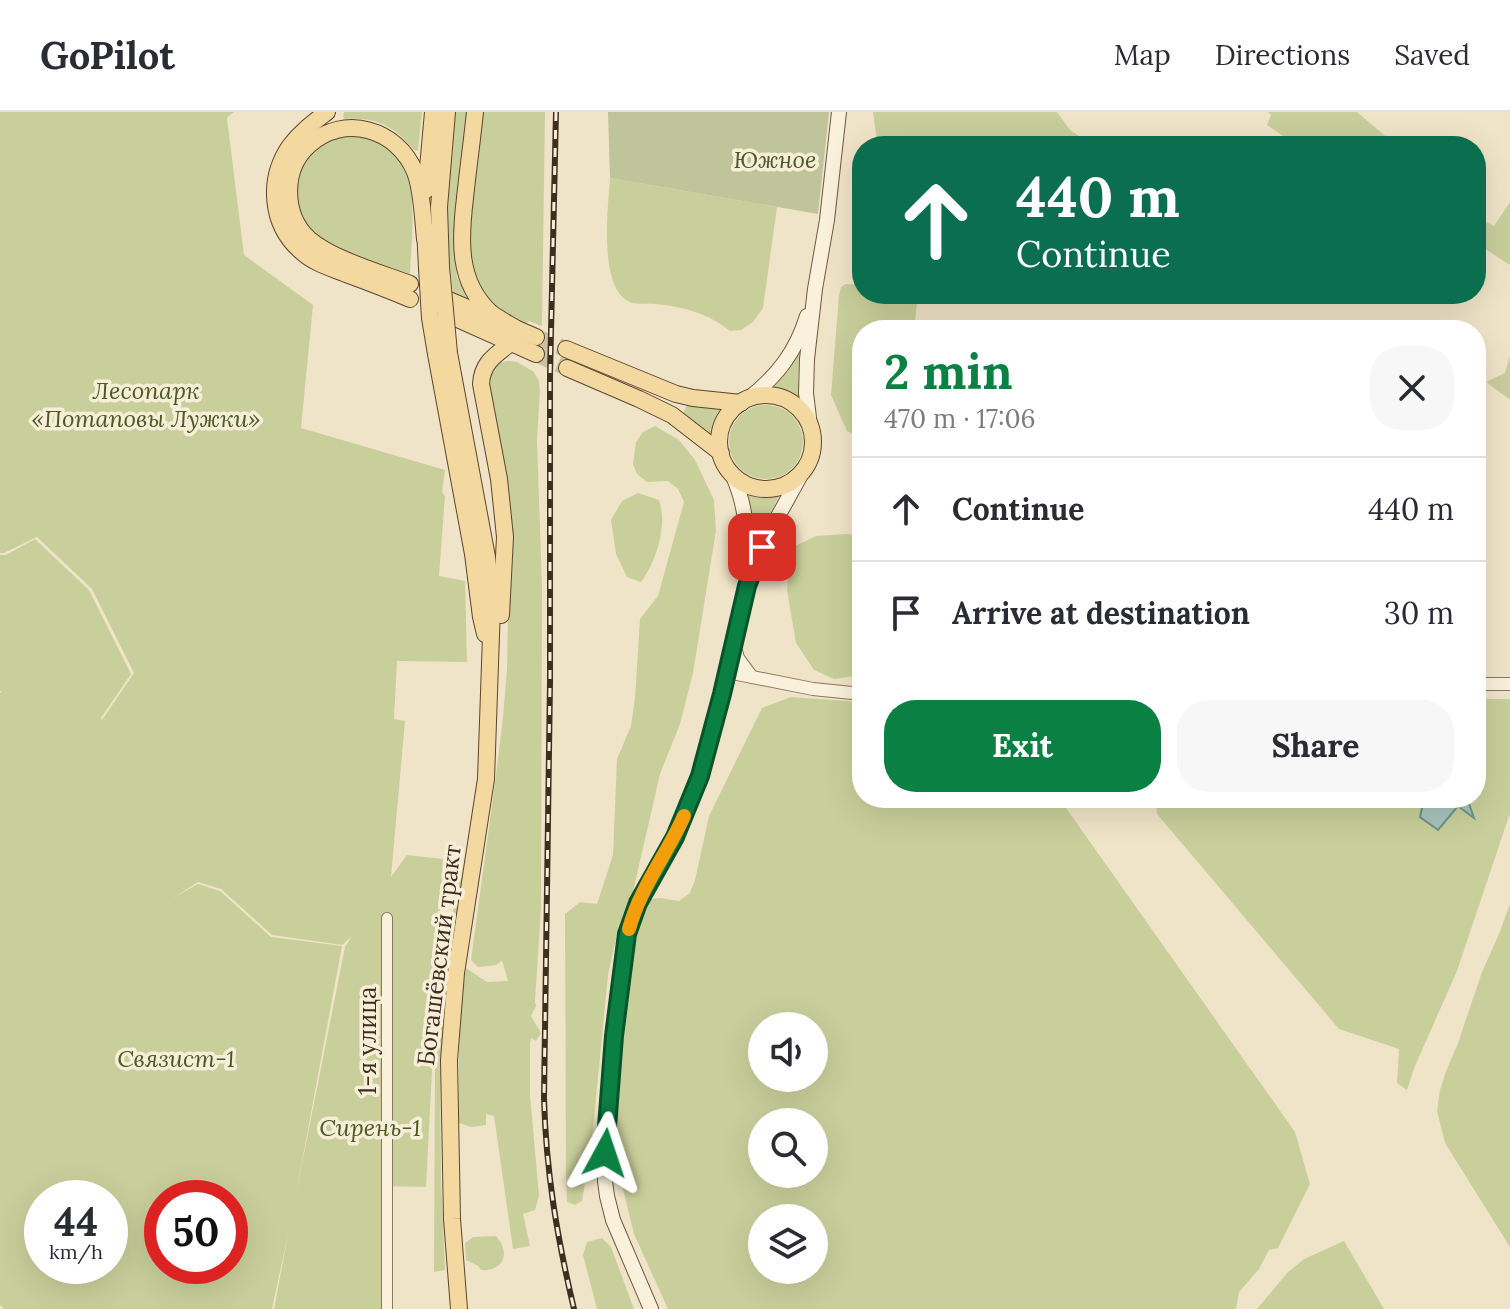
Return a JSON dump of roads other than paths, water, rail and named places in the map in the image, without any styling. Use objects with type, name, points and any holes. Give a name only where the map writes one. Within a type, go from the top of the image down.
[{"type":"main road","points":[[327,112],[299,135],[283,157],[276,174],[276,208],[281,226],[290,239],[302,253],[318,262],[410,291],[325,250],[311,241],[294,220],[289,192],[296,164],[308,145],[321,136],[343,129],[367,129],[380,133],[402,151],[417,175],[425,239]]},
{"type":"main road","name":"Богашёвский тракт","points":[[433,112],[426,183],[425,239],[434,268]]},
{"type":"main road","name":"Богашёвский тракт","points":[[447,112],[430,318],[442,354],[481,617],[490,655],[486,779],[456,973],[449,1060],[452,1219],[459,1309]]},
{"type":"main road","points":[[475,112],[461,239],[463,267],[483,304],[514,336]]},
{"type":"main road","points":[[651,1309],[609,1207],[605,1181],[614,1036],[627,934],[638,903],[675,837],[700,776],[747,586],[769,533],[812,450],[806,378],[839,112]]},
{"type":"main road","points":[[747,586],[746,515],[741,494],[723,461],[721,429],[728,414],[766,385],[785,363],[804,326],[815,289]]},
{"type":"main road","points":[[449,300],[536,346]]},
{"type":"main road","points":[[453,317],[514,336]]},
{"type":"main road","points":[[490,655],[500,621],[505,537],[499,479],[481,384],[486,364],[514,336]]},
{"type":"main road","points":[[566,349],[693,398],[744,401],[764,395],[781,397],[802,411],[810,426]]},
{"type":"main road","points":[[567,368],[672,415],[721,453]]},
{"type":"main road","points":[[732,474],[745,484],[769,489],[791,482],[803,471]]},
{"type":"street","points":[[734,643],[738,658],[752,677]]},
{"type":"street","points":[[727,672],[813,689],[852,693]]},
{"type":"street","points":[[722,694],[741,680],[752,677]]},
{"type":"street","points":[[1486,684],[1510,684]]},
{"type":"street","name":"1-я улица","points":[[387,918],[387,1309]]},
{"type":"water","points":[[1422,808],[1456,808],[1438,830],[1420,817]]},
{"type":"water","points":[[1461,808],[1470,808],[1474,818]]},
{"type":"tunnel","points":[[536,337],[566,349]]},
{"type":"tunnel","points":[[536,354],[567,368]]},
{"type":"railway","points":[[556,112],[550,376],[550,682],[544,1098],[553,1204],[574,1309]]},
{"type":"park label","name":"Южное","points":[[775,159]]},
{"type":"park label","name":"Лесопарк «Потаповы Лужки»","points":[[146,404]]},
{"type":"park label","name":"Связист-1","points":[[176,1058]]},
{"type":"park label","name":"Сирень-1","points":[[370,1127]]}]
